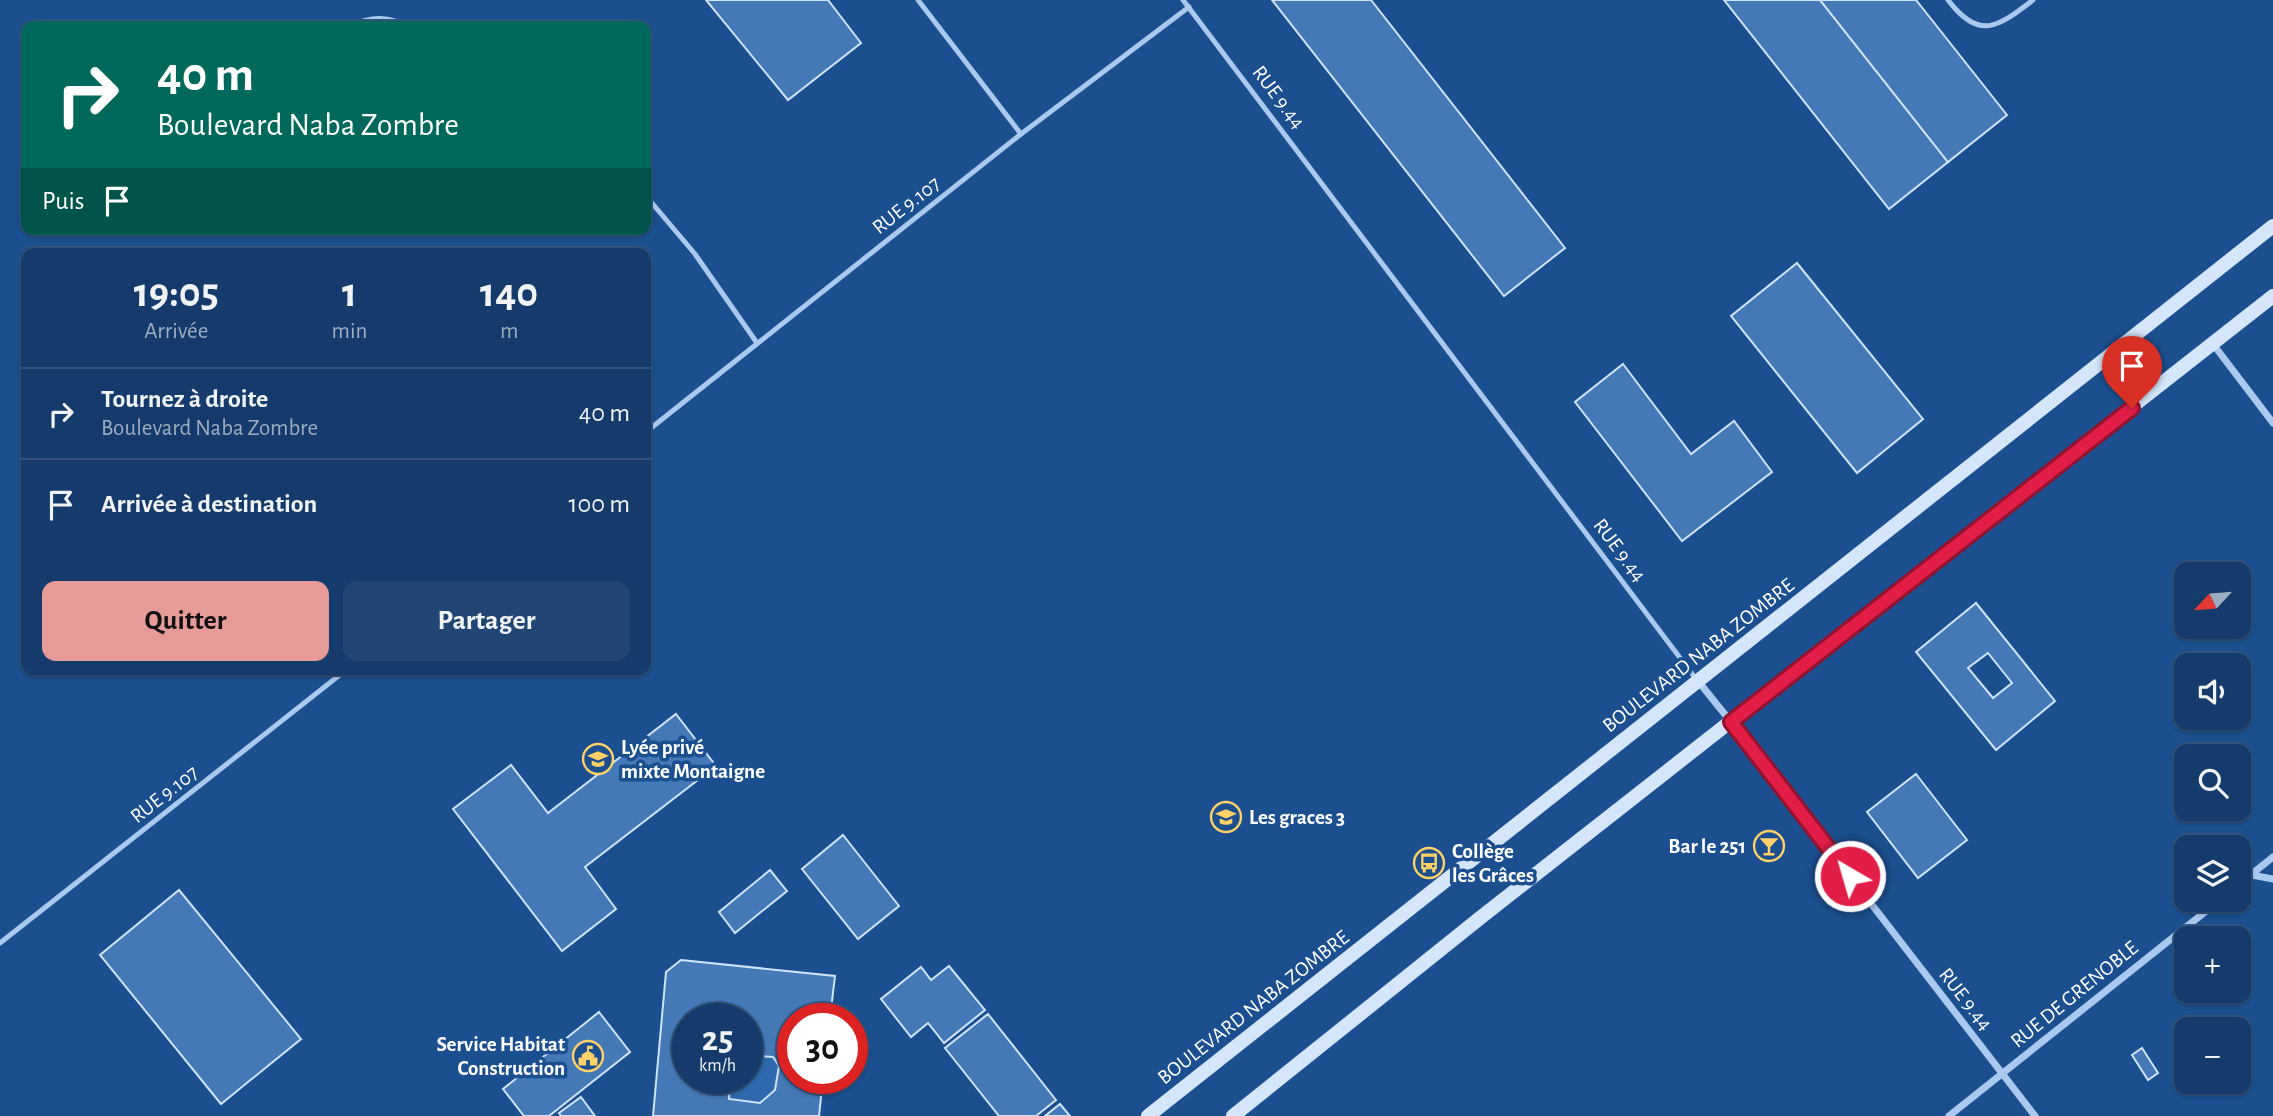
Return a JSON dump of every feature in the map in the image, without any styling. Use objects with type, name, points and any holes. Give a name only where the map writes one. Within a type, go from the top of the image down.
[{"type":"main road","name":"BOULEVARD NABA ZOMBRE","points":[[1148,1116],[2273,226]]},
{"type":"main road","points":[[1233,1116],[1480,918],[2273,296]]},
{"type":"street","points":[[2213,344],[2273,423]]},
{"type":"street","name":"RUE 9.44","points":[[1698,681],[2035,1116]]},
{"type":"street","points":[[2252,874],[2273,858]]},
{"type":"street","points":[[2252,874],[2273,879]]},
{"type":"street","name":"RUE DE GRENOBLE","points":[[1949,1116],[2205,912]]},
{"type":"lane","points":[[918,0],[1021,134]]},
{"type":"lane","name":"RUE 9.44","points":[[1183,0],[1698,681]]},
{"type":"lane","points":[[1948,0],[1966,19],[1979,25],[1992,26],[2004,22],[2033,0]]},
{"type":"lane","name":"RUE 9.107","points":[[651,428],[1021,134],[1189,7]]},
{"type":"lane","points":[[361,21],[371,17],[394,21]]},
{"type":"lane","points":[[651,202],[695,254],[757,343]]},
{"type":"lane","name":"RUE 9.107","points":[[0,943],[340,675]]},
{"type":"shaded area","points":[[763,1056],[773,1057],[777,1063],[775,1090],[760,1103],[729,1099],[729,1094],[763,1094]]},
{"type":"building","points":[[706,0],[828,0],[861,43],[788,100]]},
{"type":"building","points":[[1272,0],[1371,0],[1565,248],[1504,296]]},
{"type":"building","points":[[1724,0],[1820,0],[1948,162],[1889,209]]},
{"type":"building","points":[[1820,0],[1916,0],[2007,115],[1948,162]]},
{"type":"building","points":[[1797,263],[1923,419],[1857,473],[1731,316]]},
{"type":"building","points":[[1623,364],[1691,454],[1734,421],[1772,472],[1682,541],[1575,402]]},
{"type":"building","points":[[1976,603],[2055,701],[1996,750],[1916,652]],"holes":[[[1988,653],[2012,683],[1993,698],[1968,668]]]},
{"type":"building","points":[[676,714],[716,766],[585,867],[616,909],[562,951],[453,809],[511,765],[548,813]]},
{"type":"building","points":[[1916,774],[1967,840],[1918,878],[1867,812]]},
{"type":"building","points":[[843,835],[899,906],[858,939],[802,869]]},
{"type":"building","points":[[770,870],[787,891],[735,933],[719,912]]},
{"type":"building","points":[[179,890],[301,1039],[221,1104],[100,955]]},
{"type":"building","points":[[681,960],[835,976],[832,1003],[777,1003],[777,1063],[773,1057],[763,1056],[763,1003],[672,1003],[672,1094],[729,1094],[729,1099],[760,1103],[775,1090],[777,1078],[777,1094],[821,1094],[819,1116],[653,1116],[666,972]]},
{"type":"building","points":[[949,966],[985,1010],[944,1043],[928,1023],[911,1037],[881,999],[921,967],[931,980]]},
{"type":"building","points":[[599,1012],[630,1052],[549,1116],[524,1116],[503,1089]]},
{"type":"building","points":[[988,1014],[1056,1100],[1036,1116],[999,1116],[945,1048]]},
{"type":"building","points":[[2142,1048],[2158,1073],[2148,1080],[2132,1055]]},
{"type":"building","points":[[581,1097],[595,1116],[561,1116],[559,1113]]},
{"type":"building","points":[[1060,1104],[1070,1116],[1045,1116]]},
{"type":"place","name":"Lyée privé mixte Montaigne","points":[[598,759]]},
{"type":"place","name":"Les graces 3","points":[[1226,817]]},
{"type":"place","name":"Bar le 251","points":[[1769,846]]},
{"type":"place","name":"Collège les Grâces","points":[[1429,863]]},
{"type":"place","name":"Service Habitat Construction","points":[[588,1056]]},
{"type":"route","points":[[1850,876],[1731,722],[2132,408]]}]
